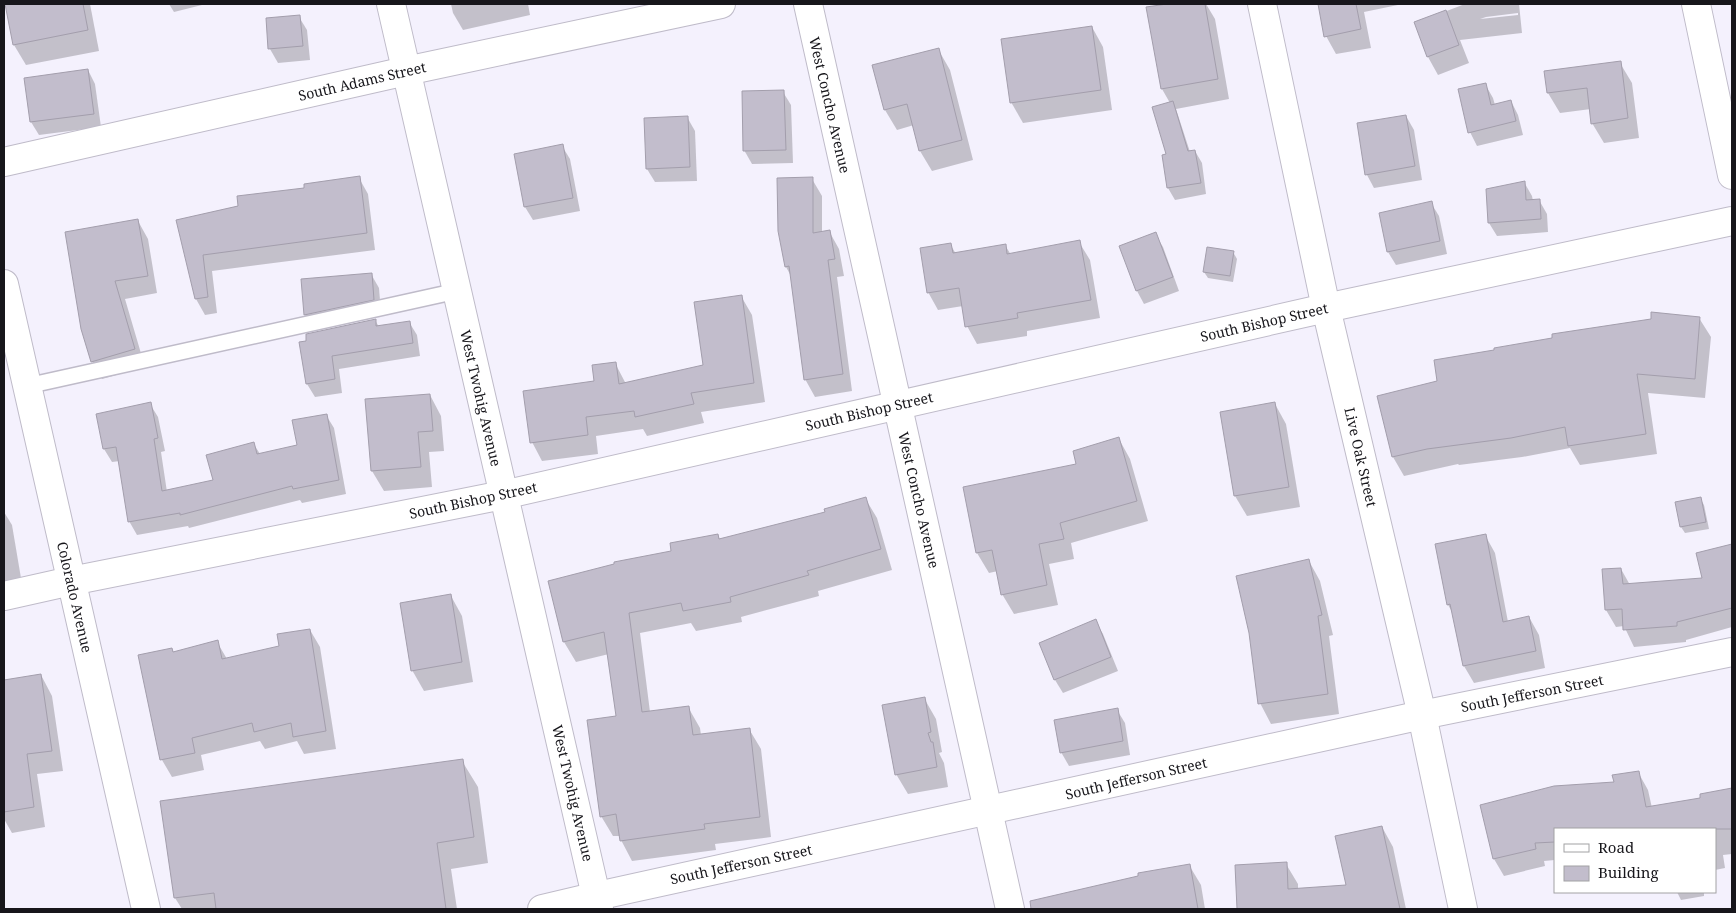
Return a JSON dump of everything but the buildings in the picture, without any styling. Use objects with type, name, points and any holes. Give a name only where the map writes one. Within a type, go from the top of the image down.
[{"type":"street","name":"West Twohig Avenue","points":[[391,4],[598,902]]},
{"type":"street","name":"South Adams Street","points":[[4,162],[406,71],[721,4]]},
{"type":"street","name":"West Concho Avenue","points":[[808,4],[1010,909]]},
{"type":"street","name":"Live Oak Street","points":[[1262,4],[1326,308],[1422,715],[1463,909]]},
{"type":"street","points":[[1696,4],[1732,175]]},
{"type":"street","name":"South Bishop Street","points":[[4,596],[503,495],[1326,308],[1732,221]]},
{"type":"street","name":"Colorado Avenue","points":[[4,284],[146,909]]},
{"type":"street","name":"South Jefferson Street","points":[[542,909],[598,902],[988,811],[1422,715],[1732,652]]},
{"type":"lane","points":[[27,386],[457,291]]}]
